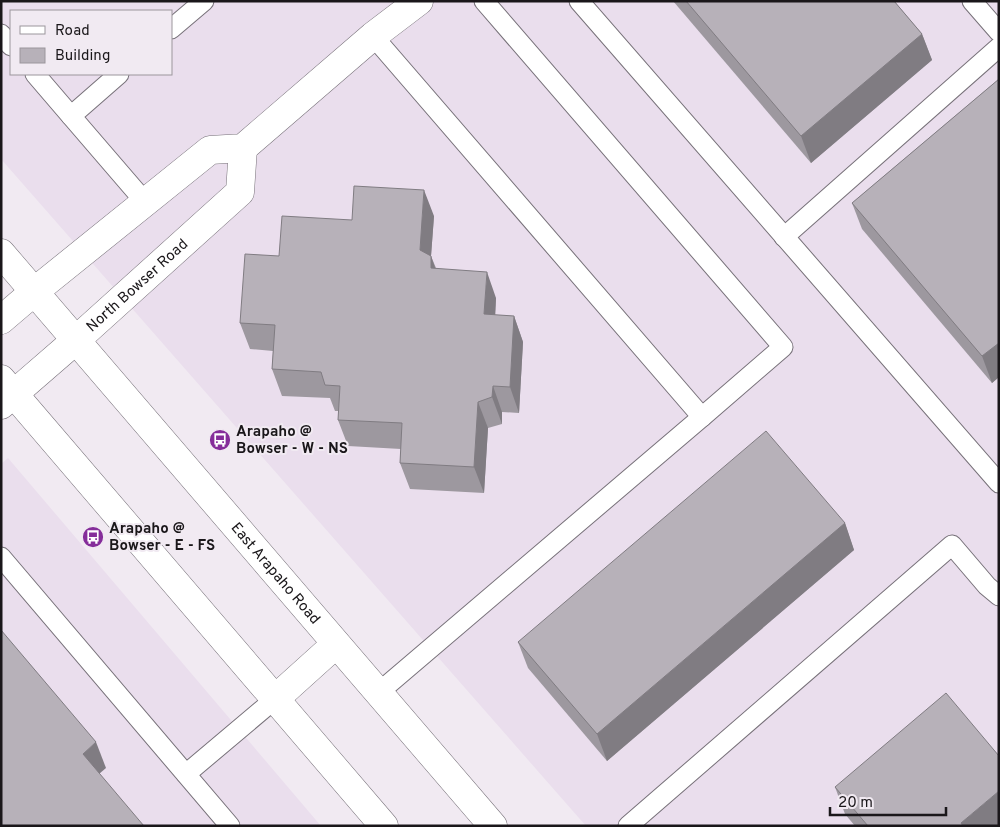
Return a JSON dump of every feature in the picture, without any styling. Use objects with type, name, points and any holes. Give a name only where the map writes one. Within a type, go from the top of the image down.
[{"type":"main road","points":[[1,320],[34,291],[210,150],[243,148],[373,36],[419,1]]},
{"type":"main road","name":"North Bowser Road","points":[[6,393],[76,340],[240,192],[243,148]]},
{"type":"main road","name":"East Arapaho Road","points":[[1,253],[493,826]]},
{"type":"main road","points":[[6,393],[384,826]]},
{"type":"main road","points":[[275,699],[336,644]]},
{"type":"lane","points":[[172,28],[204,1]]},
{"type":"lane","points":[[378,692],[783,346],[484,1]]},
{"type":"lane","points":[[579,1],[999,483]]},
{"type":"lane","points":[[972,1],[999,32]]},
{"type":"lane","points":[[1,34],[10,45]]},
{"type":"lane","points":[[373,36],[702,417]]},
{"type":"lane","points":[[784,237],[999,47]]},
{"type":"lane","points":[[36,75],[145,202]]},
{"type":"lane","points":[[71,116],[118,75]]},
{"type":"lane","points":[[628,826],[952,545],[987,586],[999,596]]},
{"type":"lane","points":[[1,557],[230,826]]},
{"type":"lane","points":[[186,774],[275,699]]},
{"type":"shaded area","points":[[1,1],[999,1],[999,826],[586,826],[1,159]]},
{"type":"shaded area","points":[[8,458],[321,826],[1,826],[1,464]]},
{"type":"building","points":[[686,1],[894,1],[922,34],[801,136]]},
{"type":"building","points":[[999,79],[999,343],[982,356],[852,203]]},
{"type":"building","points":[[354,186],[424,190],[420,250],[431,256],[431,268],[487,272],[484,314],[514,316],[510,387],[493,386],[492,397],[478,402],[474,467],[400,463],[402,423],[338,420],[340,386],[325,385],[321,372],[272,369],[275,325],[240,323],[245,254],[279,256],[282,216],[352,220]]},
{"type":"building","points":[[766,431],[845,523],[597,734],[518,642]]},
{"type":"building","points":[[1,630],[96,742],[83,754],[144,826],[1,826]]},
{"type":"building","points":[[946,693],[999,756],[999,791],[961,823],[963,826],[868,826],[835,787]]},
{"type":"place","name":"Arapaho @ Bowser - W - NS","points":[[220,440]]},
{"type":"place","name":"Arapaho @ Bowser - E - FS","points":[[93,537]]}]
